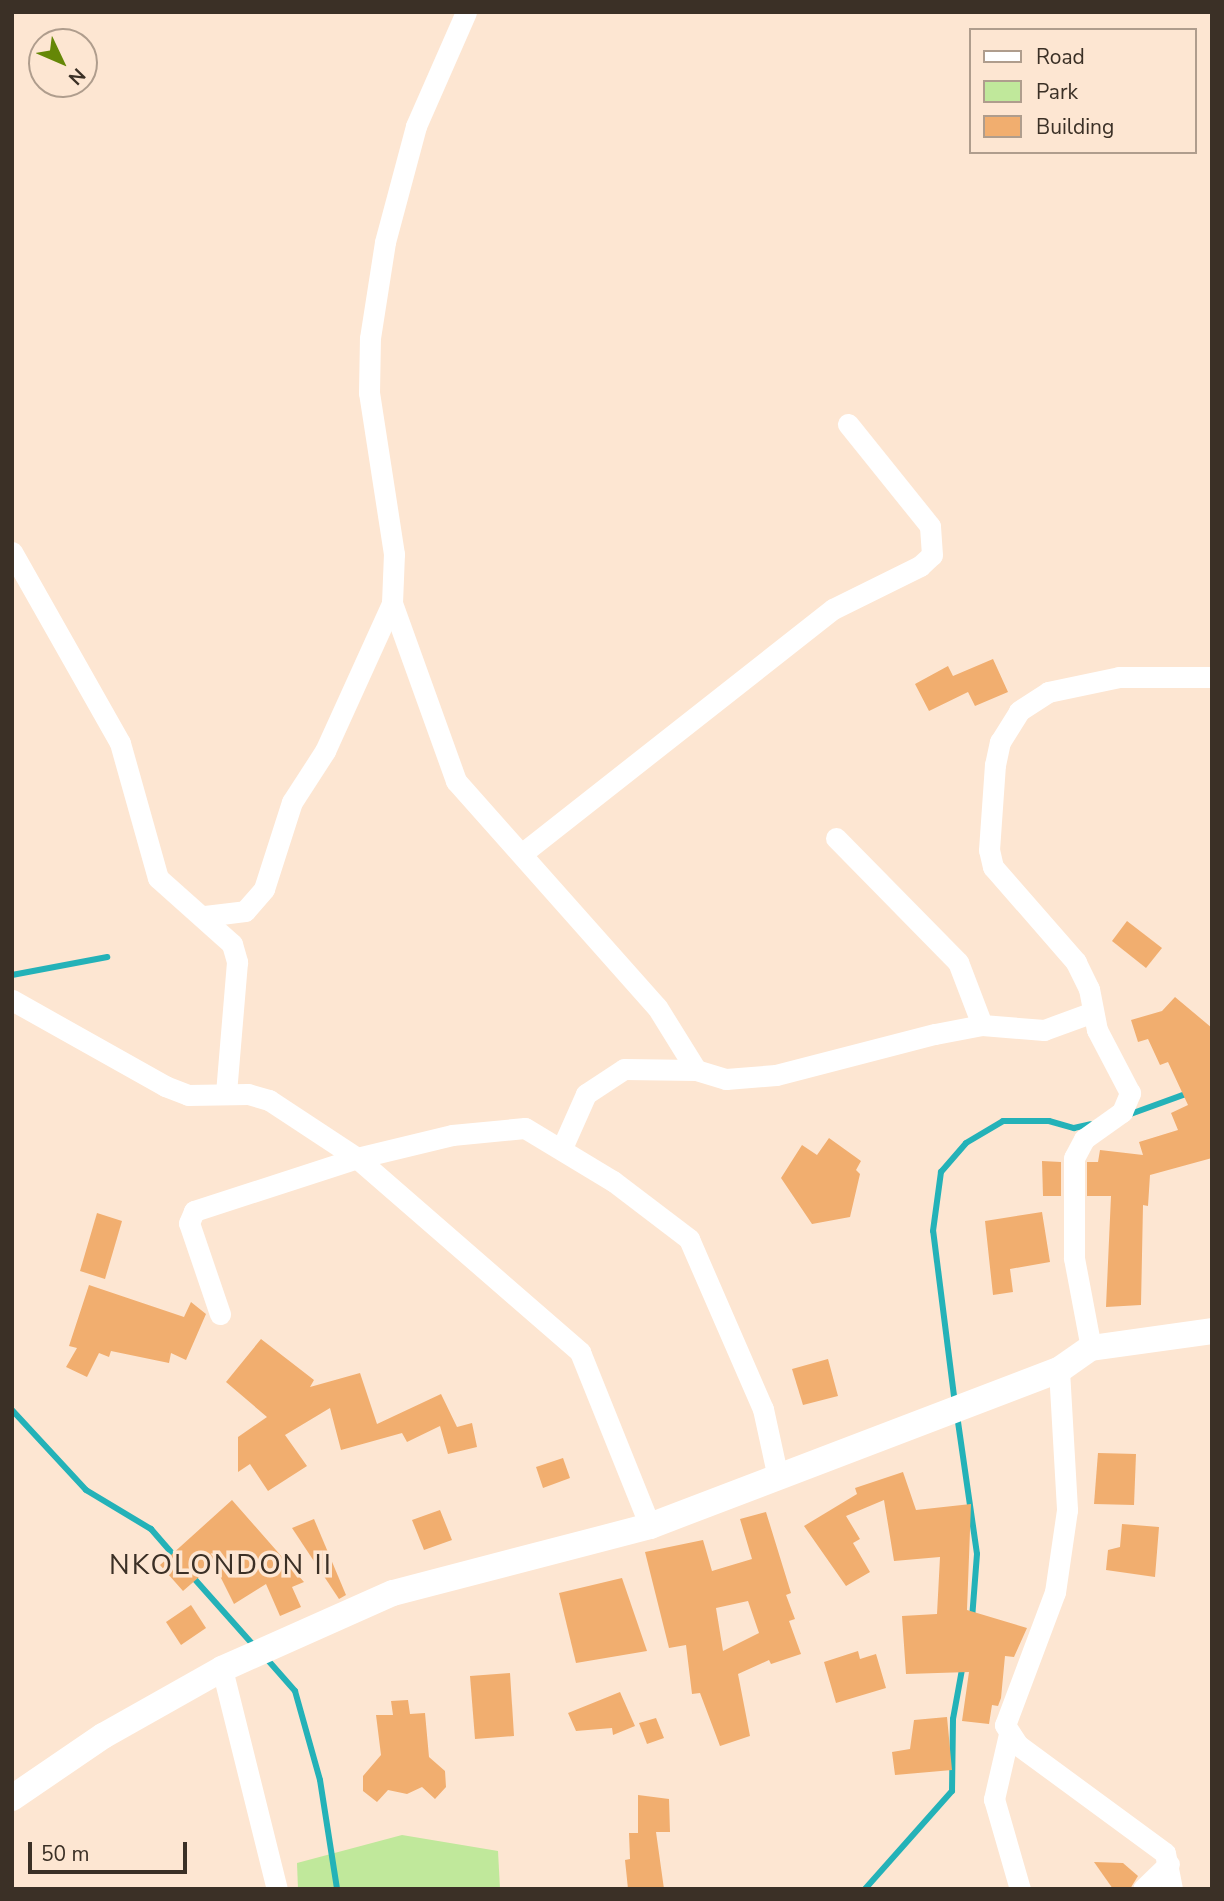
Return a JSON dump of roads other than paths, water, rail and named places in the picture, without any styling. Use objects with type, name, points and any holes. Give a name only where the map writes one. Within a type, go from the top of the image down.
[{"type":"street","points":[[205,916],[245,911],[264,889],[292,802],[325,751],[392,603],[394,554],[369,393],[370,338],[385,242],[416,126],[466,12]]},
{"type":"street","points":[[524,852],[833,609],[920,566],[932,555],[930,526],[848,424]]},
{"type":"street","points":[[12,552],[120,743],[158,878],[205,916],[232,944],[237,962],[226,1094]]},
{"type":"street","points":[[392,603],[456,781],[524,852],[657,1007],[696,1070]]},
{"type":"street","points":[[1091,1348],[1074,1258],[1074,1158],[1084,1139],[1122,1112],[1130,1093],[1093,1012],[1089,989],[1076,962],[993,867],[989,850],[1000,742],[1019,711],[1048,692],[1119,677],[1212,677]]},
{"type":"street","points":[[836,838],[958,962],[982,1025]]},
{"type":"street","points":[[12,1000],[165,1086],[188,1095],[226,1094],[269,1100],[357,1158],[580,1352],[650,1526]]},
{"type":"street","points":[[562,1148],[586,1094],[609,1075],[624,1069],[696,1070],[726,1079],[776,1075],[982,1025],[1044,1030],[1093,1012]]},
{"type":"street","points":[[220,1314],[189,1223],[194,1211],[357,1158],[495,1128],[525,1128],[562,1148],[688,1240],[763,1409],[778,1478]]},
{"type":"street","points":[[12,1798],[103,1736],[222,1669],[440,1577],[650,1526],[1059,1370],[1091,1348],[1212,1331]]},
{"type":"street","points":[[1020,1889],[994,1799],[1009,1734],[1009,1712],[1055,1592],[1067,1510],[1059,1370]]},
{"type":"street","points":[[222,1669],[276,1889]]},
{"type":"street","points":[[1009,1734],[1155,1844],[1169,1864],[1172,1889]]},
{"type":"street","points":[[1143,1889],[1169,1864]]},
{"type":"waterway","points":[[12,975],[107,957]]},
{"type":"waterway","points":[[1125,1116],[1191,1092]]},
{"type":"waterway","points":[[955,1404],[933,1231],[941,1172],[966,1143],[1003,1121],[1049,1121],[1074,1128],[1091,1124]]},
{"type":"waterway","points":[[12,1410],[86,1490],[151,1529],[177,1559]]},
{"type":"waterway","points":[[957,1415],[977,1554],[972,1619]]},
{"type":"waterway","points":[[191,1575],[256,1648]]},
{"type":"waterway","points":[[266,1658],[295,1691],[320,1780],[337,1889]]},
{"type":"waterway","points":[[865,1889],[952,1791],[953,1719],[963,1664]]},
{"type":"district","name":"NKOLONDON II","points":[[221,1565]]}]
